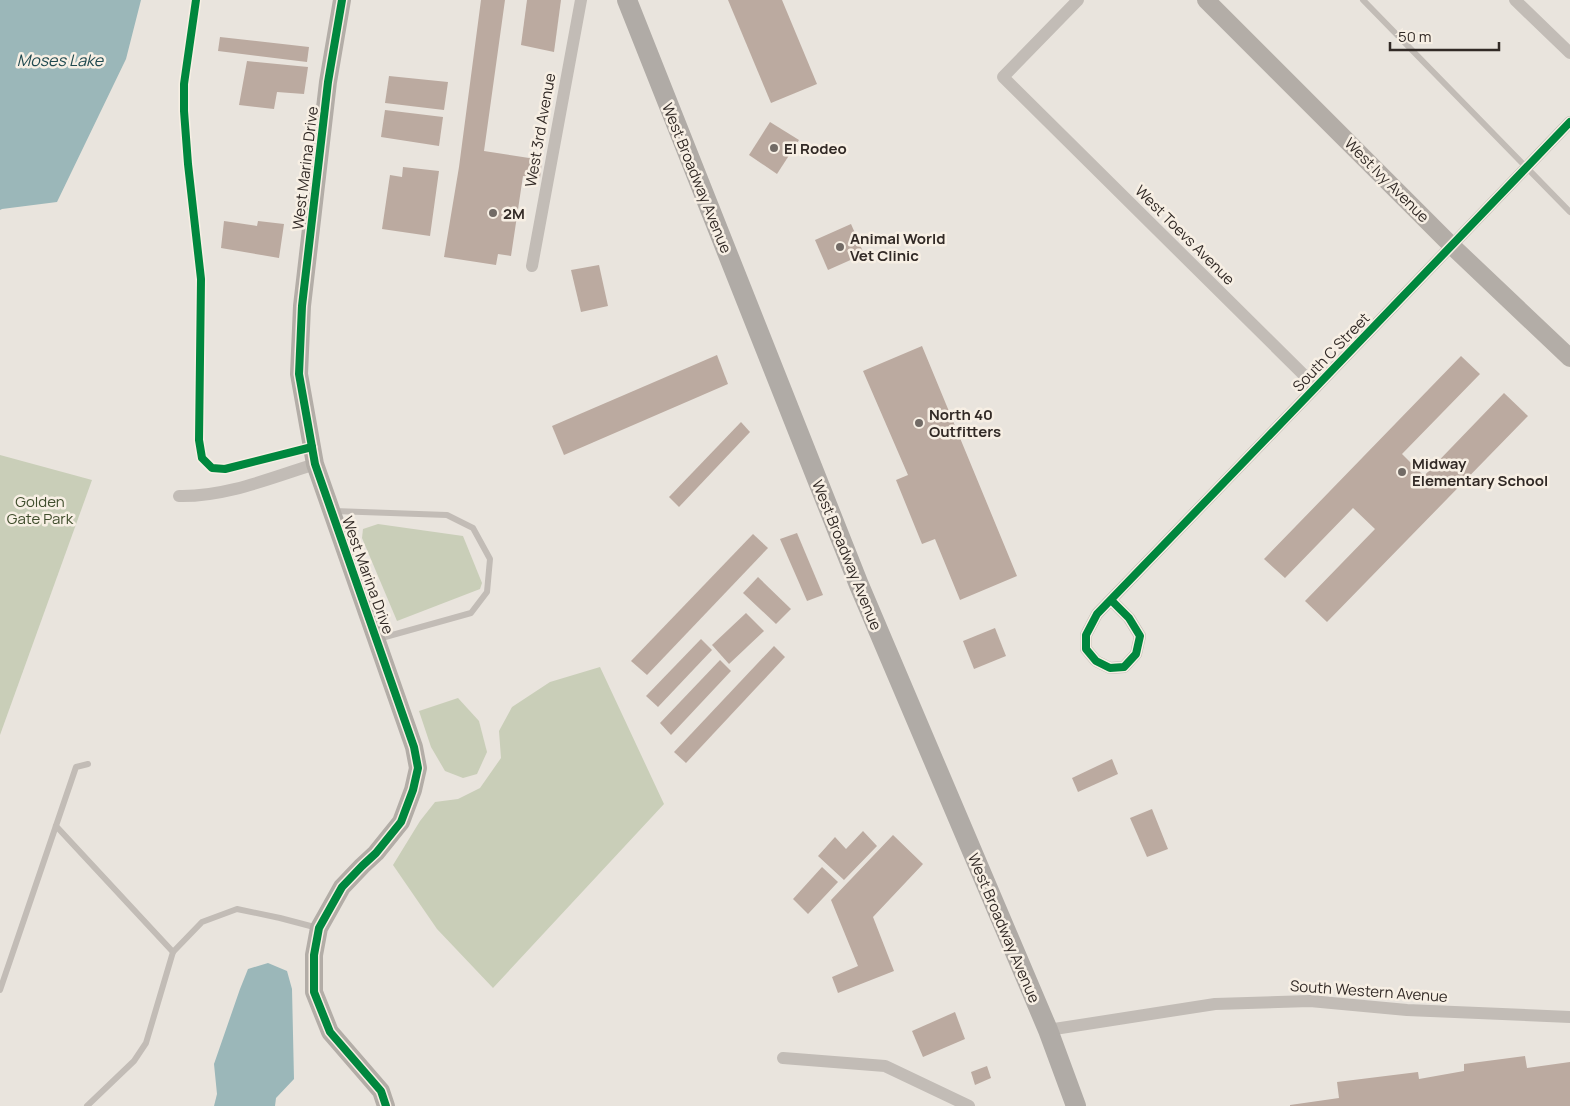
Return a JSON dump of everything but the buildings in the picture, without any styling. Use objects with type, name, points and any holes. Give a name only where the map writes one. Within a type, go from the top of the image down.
[{"type":"main road","name":"West Broadway Avenue","points":[[627,0],[859,585],[1048,1030],[1076,1106]]},
{"type":"street","name":"West Marina Drive","points":[[342,0],[328,82],[302,306],[299,374],[315,464],[414,747],[418,768],[413,790],[401,822],[376,853],[342,887],[319,928],[314,955],[314,992],[330,1032],[381,1092],[386,1106]]},
{"type":"street","name":"West 3rd Avenue","points":[[532,266],[581,0]]},
{"type":"street","name":"West Toevs Avenue","points":[[1078,0],[1003,77],[1316,388]]},
{"type":"street","name":"West Ivy Avenue","points":[[1206,0],[1452,246],[1570,358]]},
{"type":"street","points":[[1515,0],[1570,53]]},
{"type":"street","name":"South C Street","points":[[1111,600],[1129,618],[1140,636],[1136,654],[1124,667],[1110,668],[1096,661],[1086,649],[1086,635],[1097,614],[1570,122]]},
{"type":"street","points":[[179,496],[194,496],[238,488],[315,464]]},
{"type":"street","name":"South Western Avenue","points":[[1048,1030],[1215,1004],[1310,1001],[1407,1010],[1570,1017]]},
{"type":"street","points":[[784,1058],[885,1066],[969,1106]]},
{"type":"lane","points":[[1363,0],[1570,212]]},
{"type":"lane","points":[[331,511],[447,515],[473,528],[490,560],[487,592],[472,613],[376,640]]},
{"type":"lane","points":[[0,990],[76,767],[88,764]]},
{"type":"lane","points":[[56,826],[173,952]]},
{"type":"lane","points":[[87,1106],[134,1061],[146,1043],[173,952],[202,922],[238,909],[319,928]]},
{"type":"green space","name":"Golden Gate Park","points":[[0,455],[92,480],[0,735]]},
{"type":"green space","points":[[378,524],[463,536],[482,583],[480,589],[397,621],[362,538],[363,529]]},
{"type":"green space","points":[[600,667],[664,804],[493,988],[437,929],[393,865],[420,821],[435,802],[458,799],[480,788],[501,758],[499,731],[512,707],[550,682]]},
{"type":"green space","points":[[458,698],[479,721],[487,752],[477,774],[463,778],[445,771],[431,747],[419,711]]},
{"type":"water","name":"Moses Lake","points":[[0,0],[141,0],[126,59],[57,202],[0,210]]},
{"type":"water","points":[[268,963],[287,971],[292,989],[294,1079],[276,1098],[275,1106],[214,1106],[217,1094],[214,1064],[240,989],[248,969]]},
{"type":"cycle path","points":[[196,0],[184,84],[184,111],[201,279],[199,440],[202,458],[212,468],[225,469],[312,447]]},
{"type":"cycle path","points":[[342,0],[328,82],[302,306],[299,374],[315,464],[414,747],[418,768],[413,790],[401,822],[376,853],[342,887],[319,928],[314,955],[314,992],[330,1032],[381,1091],[386,1106]]},
{"type":"cycle path","points":[[1111,600],[1129,618],[1140,636],[1136,654],[1124,667],[1110,668],[1096,661],[1086,649],[1086,635],[1097,614],[1570,122]]},
{"type":"place","name":"El Rodeo","points":[[774,148]]},
{"type":"place","name":"2M","points":[[493,213]]},
{"type":"place","name":"Animal World Vet Clinic","points":[[840,247]]},
{"type":"place","name":"North 40 Outfitters","points":[[919,423]]},
{"type":"place","name":"Midway Elementary School","points":[[1402,472]]}]
